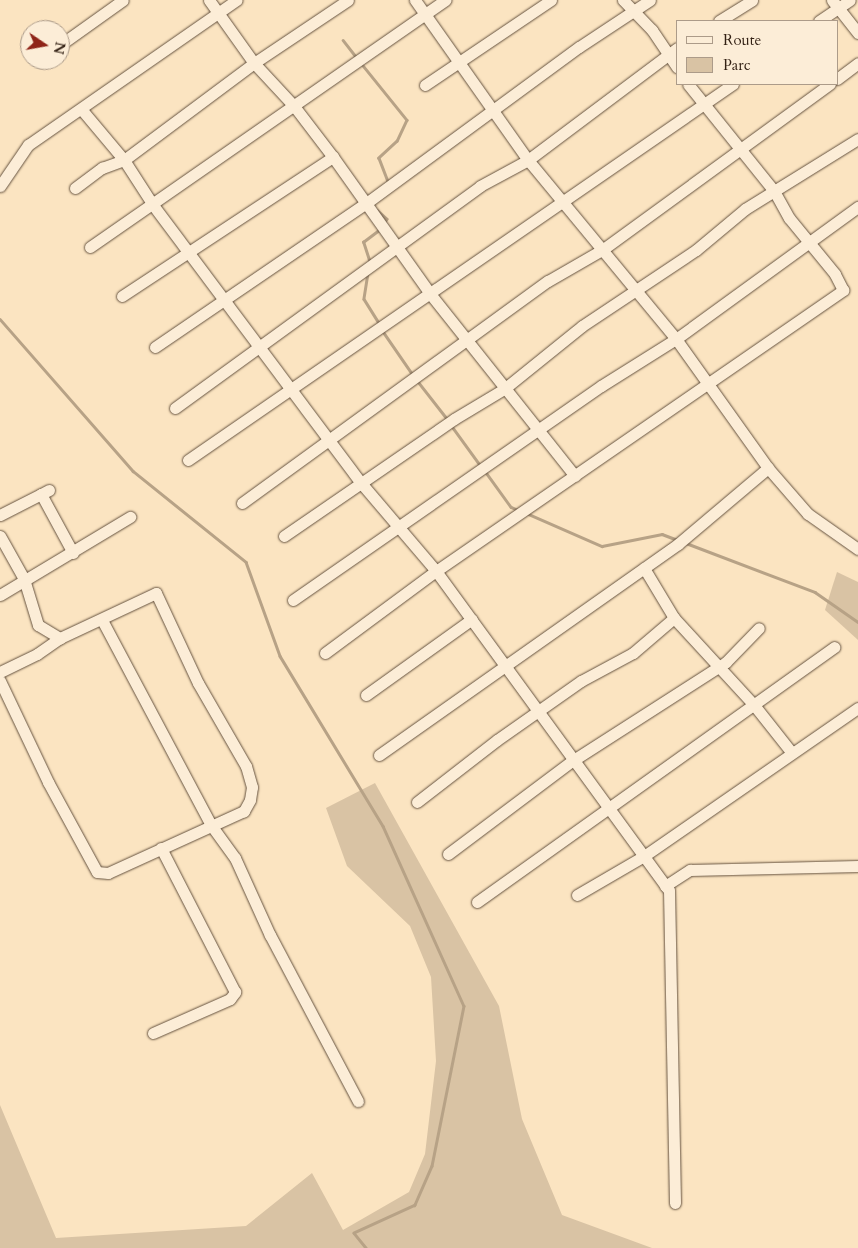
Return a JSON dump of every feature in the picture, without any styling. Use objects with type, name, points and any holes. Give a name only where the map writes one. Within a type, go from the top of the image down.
[{"type":"street","points":[[70,38],[123,0]]},
{"type":"street","points":[[209,0],[254,63],[294,106],[333,157],[431,295],[575,476]]},
{"type":"street","points":[[0,186],[28,145],[82,110],[237,0]]},
{"type":"street","points":[[75,188],[102,168],[124,160],[254,63],[348,0]]},
{"type":"street","points":[[415,0],[461,62],[528,160],[564,200],[602,250],[676,339],[686,356],[709,383],[768,468],[808,514],[858,550]]},
{"type":"street","points":[[90,247],[446,0]]},
{"type":"street","points":[[425,85],[551,0]]},
{"type":"street","points":[[623,0],[632,12],[672,51],[676,64]]},
{"type":"street","points":[[155,347],[365,204],[492,110],[650,0]]},
{"type":"street","points":[[721,20],[752,0]]},
{"type":"street","points":[[820,20],[834,4],[850,0]]},
{"type":"street","points":[[834,4],[858,33]]},
{"type":"street","points":[[175,408],[261,348],[480,186],[528,160],[672,51]]},
{"type":"street","points":[[838,78],[858,63]]},
{"type":"street","points":[[325,653],[436,571],[843,290],[835,274],[809,245],[774,191],[739,151],[724,126],[704,106],[689,85]]},
{"type":"street","points":[[188,460],[431,295],[564,200],[704,106],[732,85]]},
{"type":"street","points":[[242,503],[548,281],[602,250],[829,85]]},
{"type":"street","points":[[82,110],[124,160],[152,205],[188,250],[291,390],[331,439],[362,484],[436,571],[472,619],[503,667],[572,761],[610,807],[669,890],[675,1203]]},
{"type":"street","points":[[284,536],[454,419],[504,389],[582,326],[696,250],[744,209],[858,139]]},
{"type":"street","points":[[122,296],[188,250],[333,157]]},
{"type":"street","points":[[293,600],[537,430],[676,339],[809,245],[858,207]]},
{"type":"street","points":[[379,754],[678,544],[768,468]]},
{"type":"street","points":[[0,515],[45,492],[73,553]]},
{"type":"street","points":[[0,595],[24,579],[73,553],[130,517]]},
{"type":"street","points":[[0,536],[24,579],[38,625],[60,638]]},
{"type":"street","points":[[644,568],[674,618],[716,667],[754,705],[792,753]]},
{"type":"street","points":[[0,672],[37,654],[60,638],[102,620],[156,593],[198,683],[246,766],[252,787],[250,800],[244,811],[108,873],[97,872],[48,782],[0,681]]},
{"type":"street","points":[[417,802],[536,712],[581,681],[633,653],[674,618]]},
{"type":"street","points":[[366,695],[472,619]]},
{"type":"street","points":[[102,620],[210,826],[235,858],[270,935],[358,1101]]},
{"type":"street","points":[[448,854],[572,761],[726,662],[759,628]]},
{"type":"street","points":[[477,902],[834,647]]},
{"type":"street","points":[[577,894],[644,856],[858,708]]},
{"type":"street","points":[[153,1033],[230,999],[235,992],[161,848]]},
{"type":"street","points":[[665,886],[690,870],[858,866]]},
{"type":"green space","points":[[837,572],[858,582],[858,640],[825,610]]},
{"type":"green space","points":[[375,783],[499,1006],[522,1119],[562,1215],[652,1248],[0,1248],[0,1105],[56,1238],[246,1226],[312,1173],[343,1230],[409,1192],[425,1154],[436,1061],[431,977],[410,926],[347,866],[326,808]]},
{"type":"waterway","points":[[343,40],[358,59]]},
{"type":"waterway","points":[[361,63],[407,120],[397,141],[379,158],[388,182]]},
{"type":"waterway","points":[[377,210],[387,219],[385,222]]},
{"type":"waterway","points":[[370,263],[363,242],[380,229]]},
{"type":"waterway","points":[[368,273],[364,299],[380,325]]},
{"type":"waterway","points":[[0,319],[133,471],[246,562],[280,656],[383,826],[464,1006],[432,1166],[415,1205],[354,1233],[366,1248]]},
{"type":"waterway","points":[[382,330],[413,375]]},
{"type":"waterway","points":[[416,379],[448,420]]},
{"type":"waterway","points":[[451,425],[480,465]]},
{"type":"waterway","points":[[485,471],[511,507],[518,510]]},
{"type":"waterway","points":[[526,513],[602,546],[662,534],[678,540]]},
{"type":"waterway","points":[[686,543],[815,592],[858,622]]}]
